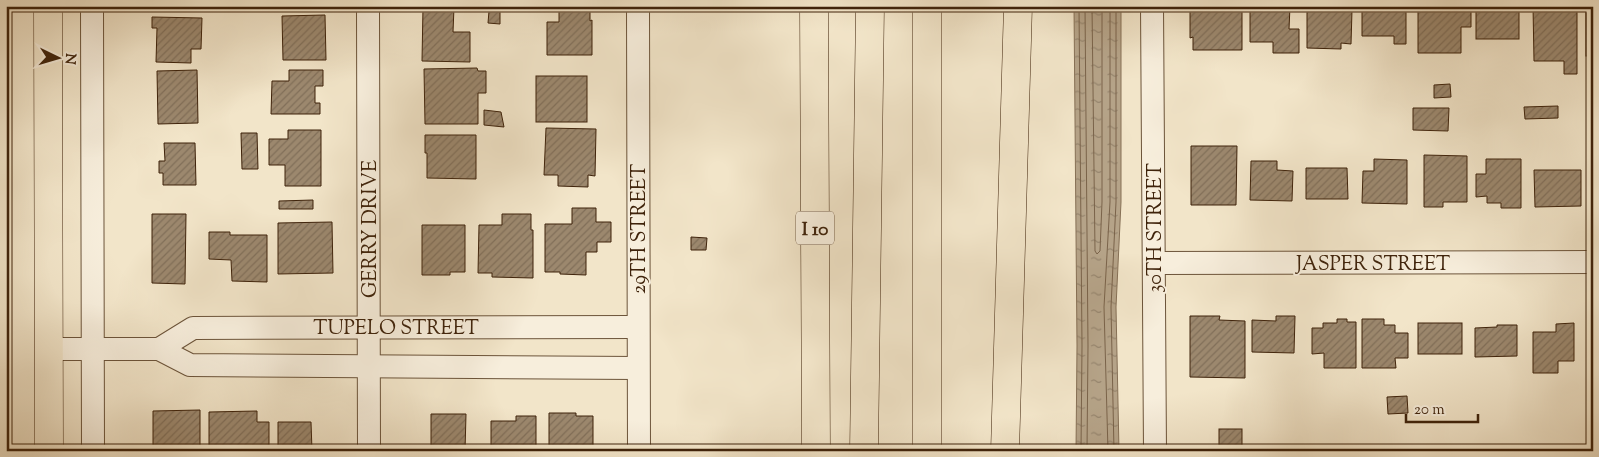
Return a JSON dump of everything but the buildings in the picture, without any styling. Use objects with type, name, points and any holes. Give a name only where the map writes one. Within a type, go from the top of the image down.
[{"type":"main road","points":[[30,6],[48,194]]},
{"type":"main road","points":[[48,6],[49,451]]},
{"type":"main road","name":"I 10","points":[[814,6],[816,451]]},
{"type":"main road","points":[[864,451],[870,6]]},
{"type":"main road","points":[[927,6],[927,451]]},
{"type":"main road","points":[[1005,451],[1018,6]]},
{"type":"street","points":[[92,6],[93,451]]},
{"type":"street","name":"GERRY DRIVE","points":[[368,6],[369,451]]},
{"type":"street","name":"29TH STREET","points":[[638,6],[639,451]]},
{"type":"street","name":"30TH STREET","points":[[1152,6],[1155,451]]},
{"type":"street","name":"JASPER STREET","points":[[1154,263],[1593,262]]},
{"type":"street","name":"TUPELO STREET","points":[[159,349],[193,328],[369,326],[638,327]]},
{"type":"street","name":"TUPELO STREET","points":[[49,349],[159,349],[190,365],[638,368]]},
{"type":"water","points":[[1074,6],[1121,6],[1121,202],[1116,307],[1119,451],[1076,451]]}]
